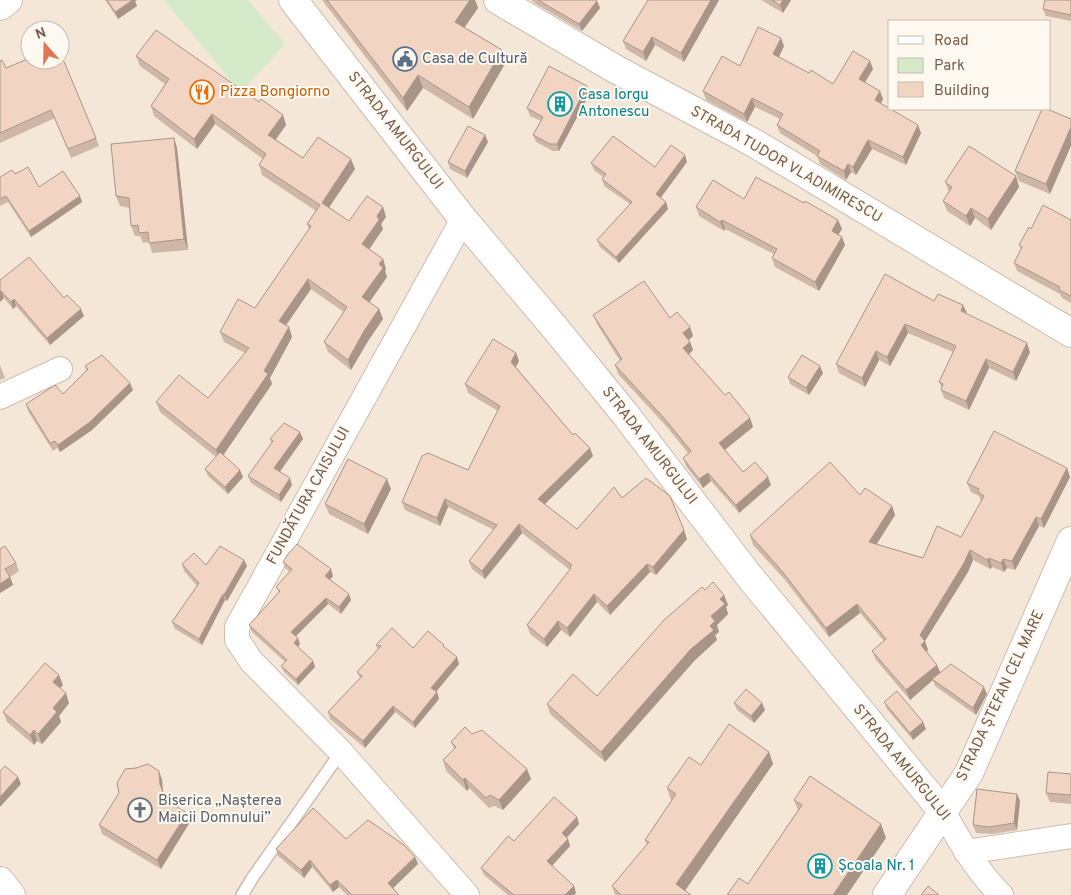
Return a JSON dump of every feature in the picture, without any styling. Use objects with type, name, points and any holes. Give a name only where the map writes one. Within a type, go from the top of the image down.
[{"type":"street","points":[[0,6],[8,0]]},
{"type":"street","name":"STRADA AMURGULUI","points":[[293,0],[463,219],[555,328],[749,576],[944,813],[966,852],[1000,895]]},
{"type":"street","name":"STRADA TUDOR VLADIMIRESCU","points":[[498,0],[617,70],[754,143],[1071,333]]},
{"type":"street","name":"FUNDĂTURA CAISULUI","points":[[463,219],[237,627],[237,640],[243,651],[341,752],[467,895]]},
{"type":"street","points":[[0,397],[60,369]]},
{"type":"street","name":"STRADA ȘTEFAN CEL MARE","points":[[887,895],[944,813],[969,773],[1071,541]]},
{"type":"street","points":[[966,852],[1071,836]]},
{"type":"street","points":[[0,881],[11,895]]},
{"type":"lane","points":[[242,895],[341,752]]},
{"type":"shaded area","points":[[0,0],[1071,0],[1071,895],[0,895]]},
{"type":"green space","points":[[164,0],[248,0],[285,44],[241,93]]},
{"type":"building","points":[[107,0],[133,0],[115,12]]},
{"type":"building","name":"Casa de Cultură","points":[[327,0],[470,0],[455,22],[502,50],[469,107],[418,75],[403,98]]},
{"type":"building","points":[[538,0],[596,0],[597,1],[579,24]]},
{"type":"building","points":[[648,0],[711,0],[681,53],[652,37],[643,52],[623,41]]},
{"type":"building","points":[[772,0],[783,0],[780,5]]},
{"type":"building","points":[[1045,0],[1071,0],[1071,15],[1043,9]]},
{"type":"building","points":[[758,27],[781,38],[773,54],[809,73],[811,70],[833,84],[853,51],[870,61],[859,79],[880,91],[875,100],[888,108],[888,110],[892,110],[918,125],[903,157],[868,140],[853,167],[848,164],[844,171],[817,156],[820,151],[777,125],[783,114],[752,98],[744,114],[703,91],[722,56],[740,66]]},
{"type":"building","points":[[156,30],[259,102],[261,99],[283,115],[268,135],[303,158],[318,137],[351,159],[322,203],[349,221],[367,196],[383,207],[377,216],[379,220],[362,244],[383,259],[379,264],[383,268],[362,297],[379,309],[348,360],[324,342],[347,307],[308,279],[279,321],[289,327],[264,371],[268,374],[216,450],[156,402],[179,375],[208,398],[249,348],[220,332],[238,299],[255,308],[311,226],[307,224],[320,205],[259,165],[266,154],[212,114],[194,139],[151,106],[169,79],[136,56]]},
{"type":"building","points":[[2,60],[6,68],[20,62],[20,70],[68,70],[96,138],[68,149],[51,110],[0,133],[0,61]]},
{"type":"building","name":"Casa Iorgu Antonescu","points":[[549,66],[587,86],[557,144],[550,144],[533,135],[543,117],[527,108]]},
{"type":"building","points":[[1042,110],[1049,110],[1071,119],[1071,127],[1046,184],[1015,171]]},
{"type":"building","points":[[468,126],[485,135],[465,171],[448,162]]},
{"type":"building","points":[[613,136],[655,167],[671,145],[685,155],[656,194],[666,202],[616,257],[597,240],[632,202],[602,179],[606,174],[591,163]]},
{"type":"building","points":[[174,138],[184,239],[149,243],[148,232],[139,233],[138,225],[131,226],[129,198],[116,196],[111,144]]},
{"type":"building","points":[[969,146],[1016,176],[988,219],[971,208],[966,216],[943,201],[952,187],[945,182]]},
{"type":"building","points":[[28,167],[39,187],[63,171],[80,196],[29,231],[6,196],[0,199],[0,177],[12,170],[15,174]]},
{"type":"building","points":[[756,177],[804,203],[805,201],[838,220],[832,231],[842,237],[815,282],[772,258],[777,249],[722,220],[720,222],[696,207],[713,180],[744,199]]},
{"type":"building","points":[[1043,205],[1071,220],[1071,296],[1059,290],[1060,287],[1014,263],[1022,247],[1019,245],[1029,227],[1031,229]]},
{"type":"building","points":[[29,257],[64,298],[67,295],[81,309],[47,338],[14,299],[11,302],[0,292],[0,280]]},
{"type":"building","points":[[885,274],[934,301],[938,294],[963,305],[961,311],[1027,343],[1013,372],[986,359],[966,401],[941,390],[943,384],[939,382],[956,346],[905,324],[887,357],[876,351],[862,378],[836,364]]},
{"type":"building","points":[[644,281],[670,318],[677,312],[690,327],[683,333],[690,342],[683,348],[725,395],[729,392],[750,418],[719,443],[743,472],[755,462],[768,477],[736,505],[708,473],[699,479],[683,458],[691,451],[664,418],[615,365],[622,359],[593,315]]},
{"type":"building","points":[[493,339],[516,353],[511,362],[573,435],[575,433],[590,448],[538,499],[577,529],[614,487],[622,498],[646,478],[670,496],[684,530],[653,567],[647,564],[607,606],[594,594],[567,628],[558,621],[544,639],[527,625],[572,565],[519,524],[482,571],[469,561],[497,525],[445,499],[437,518],[402,502],[422,456],[428,453],[468,470],[500,406],[465,384]]},
{"type":"building","points":[[102,355],[130,383],[90,422],[58,445],[55,441],[50,443],[26,404],[55,385],[63,394],[88,369],[85,366]]},
{"type":"building","points":[[802,355],[820,366],[806,388],[788,377]]},
{"type":"building","points":[[284,423],[300,432],[274,468],[290,478],[279,495],[248,476],[273,441],[270,439]]},
{"type":"building","points":[[994,431],[1067,468],[1041,519],[1036,517],[1012,561],[1003,559],[1001,563],[989,558],[987,560],[970,550],[920,635],[925,641],[921,645],[937,665],[906,690],[872,651],[886,639],[857,604],[826,628],[782,571],[750,535],[830,462],[860,495],[865,488],[892,506],[869,542],[923,558],[937,526],[961,537],[984,496],[978,492],[979,489],[967,483]]},
{"type":"building","points":[[220,452],[240,470],[225,487],[205,469]]},
{"type":"building","points":[[348,459],[387,479],[364,524],[325,504]]},
{"type":"building","points":[[297,544],[331,569],[325,576],[349,594],[339,607],[326,598],[291,632],[298,638],[294,643],[313,661],[296,679],[281,666],[287,660],[249,625],[280,591],[276,587],[292,569],[283,562]]},
{"type":"building","points":[[5,546],[16,563],[5,569],[10,577],[0,584],[0,549]]},
{"type":"building","points":[[220,546],[244,560],[199,639],[172,622],[199,583],[182,564],[194,553],[206,565]]},
{"type":"building","points":[[713,582],[724,595],[720,599],[725,604],[711,616],[715,621],[710,626],[714,630],[691,649],[601,752],[547,704],[573,674],[597,696],[664,620],[702,587],[705,590]]},
{"type":"building","points":[[392,628],[413,648],[428,631],[457,657],[431,688],[437,692],[413,722],[393,706],[363,741],[328,712],[362,676],[357,672],[381,646],[376,645]]},
{"type":"building","points":[[45,663],[59,675],[53,682],[66,693],[53,708],[57,712],[38,734],[34,730],[30,735],[3,712]]},
{"type":"building","points":[[951,664],[984,687],[973,708],[932,679]]},
{"type":"building","points":[[746,689],[762,703],[751,716],[734,703]]},
{"type":"building","points":[[897,691],[923,722],[910,733],[884,702]]},
{"type":"building","points":[[729,724],[769,752],[676,884],[691,895],[621,895],[612,886],[649,842],[645,840],[676,794],[667,788],[689,757],[701,765]]},
{"type":"building","points":[[465,727],[472,734],[482,730],[527,769],[499,800],[490,795],[486,798],[465,778],[463,780],[443,760],[456,747],[451,742]]},
{"type":"building","points":[[148,764],[159,771],[160,784],[166,800],[187,813],[157,860],[99,825],[119,793],[117,783],[125,769]]},
{"type":"building","points":[[5,766],[18,777],[0,797],[0,771]]},
{"type":"building","points":[[1048,772],[1071,774],[1071,795],[1046,793]]},
{"type":"building","name":"Școala Nr. 1","points":[[810,776],[881,824],[833,895],[727,895],[739,878],[748,884],[802,805],[794,800]]},
{"type":"building","points":[[977,789],[1017,794],[1014,823],[989,827],[973,825]]},
{"type":"building","points":[[554,797],[577,817],[562,833],[568,839],[547,861],[574,886],[565,895],[514,895],[481,868],[508,836],[514,841]]},
{"type":"building","points":[[313,808],[346,839],[368,820],[404,845],[415,857],[388,883],[399,895],[352,895],[337,880],[330,885],[310,860],[301,870],[276,849]]},
{"type":"building","points":[[928,886],[939,895],[921,895]]},
{"type":"place","name":"Casa de Cultură","points":[[405,59]]},
{"type":"place","name":"Pizza Bongiorno","points":[[202,92]]},
{"type":"place","name":"Casa Iorgu Antonescu","points":[[560,104]]},
{"type":"place","name":"Biserica „Nașterea Maicii Domnului”","points":[[140,810]]},
{"type":"place","name":"Școala Nr. 1","points":[[820,866]]}]
